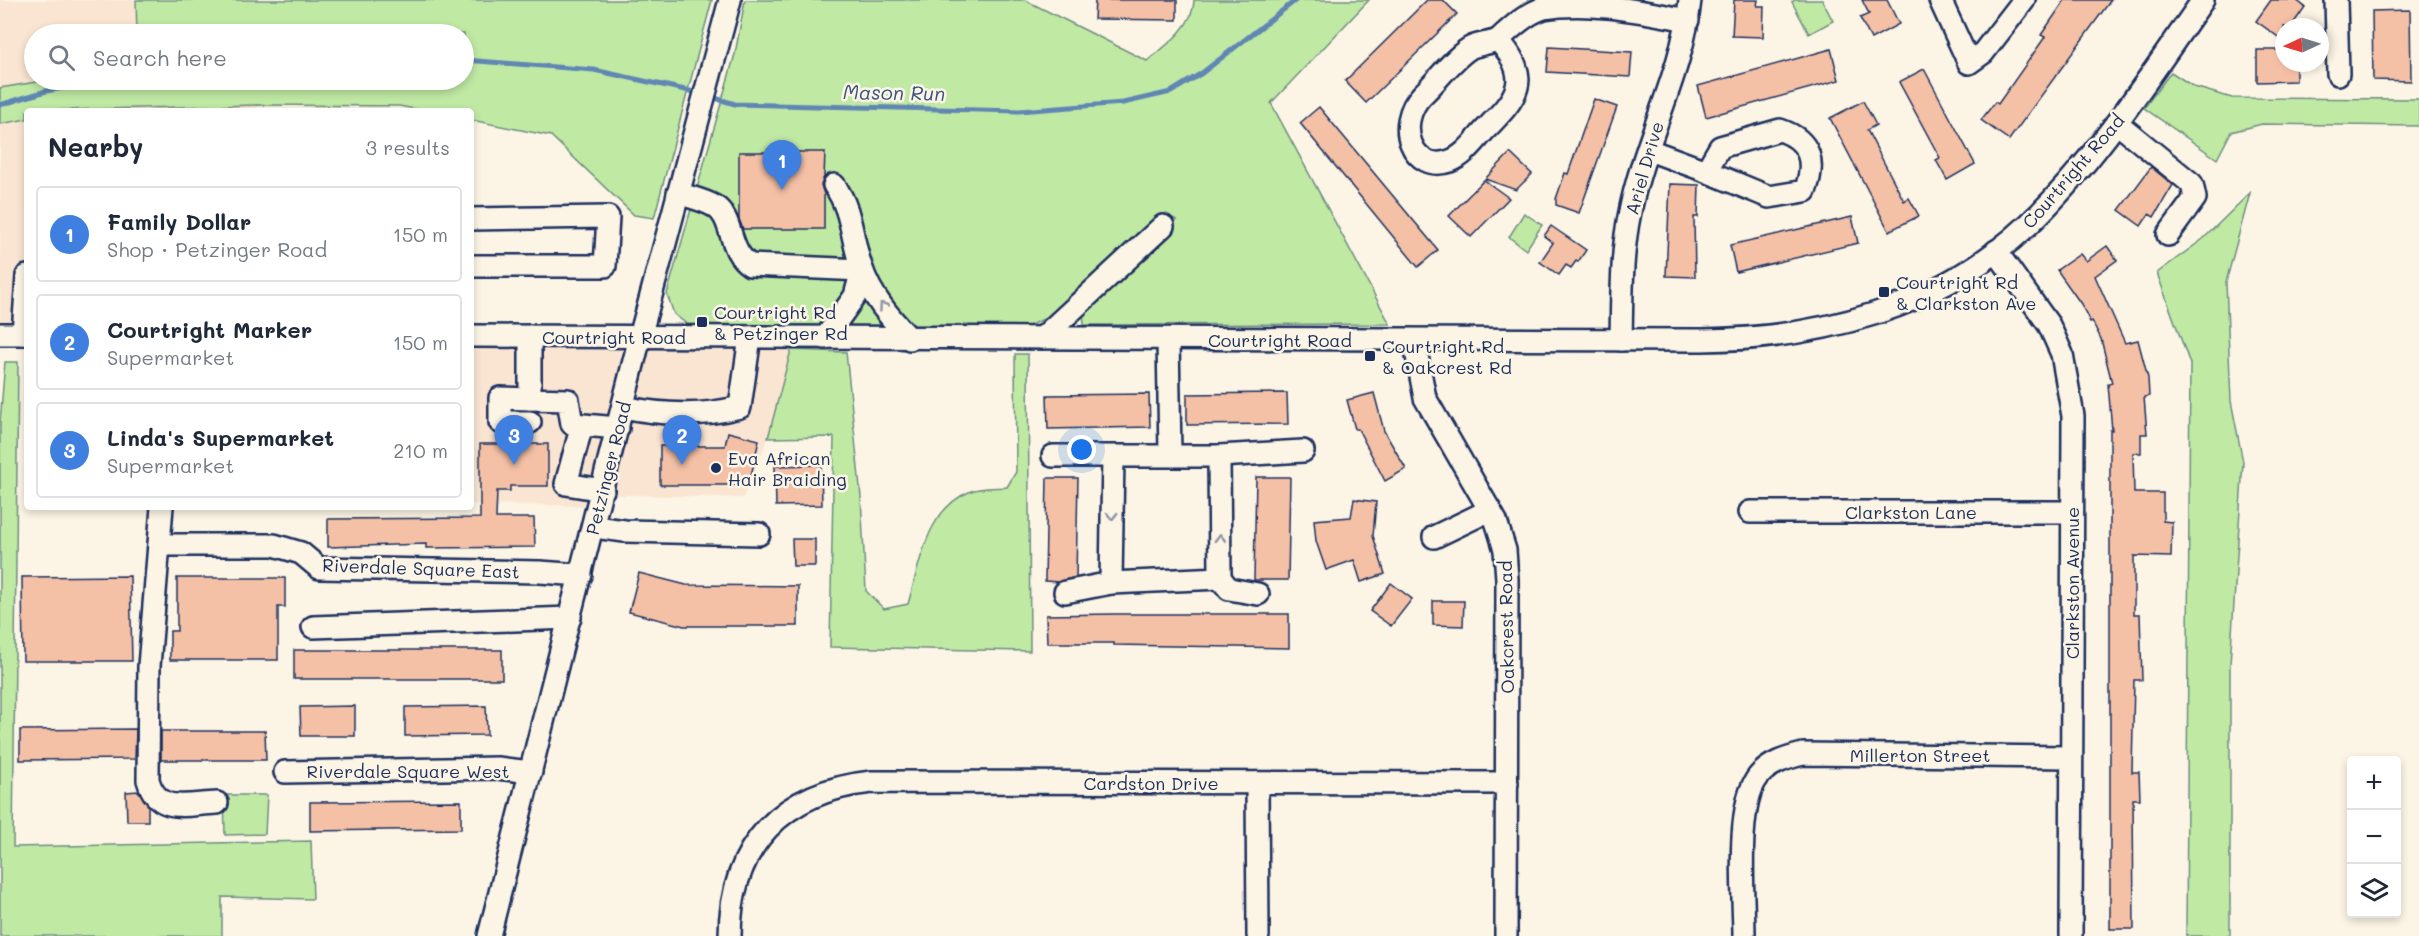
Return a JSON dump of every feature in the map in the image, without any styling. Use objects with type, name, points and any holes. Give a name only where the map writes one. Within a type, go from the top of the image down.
[{"type":"street","name":"Petzinger Road","points":[[489,936],[594,527],[640,337],[730,0]]},
{"type":"street","points":[[1940,0],[1969,63],[1983,53],[2024,0]]},
{"type":"street","name":"Courtright Road","points":[[474,336],[1735,340],[1831,328],[1892,308],[1922,294],[1996,251],[2027,225],[2055,196],[2117,123],[2204,0]]},
{"type":"street","points":[[2336,0],[2338,74]]},
{"type":"street","points":[[1498,40],[1510,53],[1518,68],[1519,84],[1514,100],[1464,153],[1449,161],[1431,161],[1416,152],[1408,137],[1407,121],[1412,105],[1470,48],[1498,40],[1514,25],[1542,9],[1574,3],[1689,10]]},
{"type":"street","name":"Ariel Drive","points":[[1621,340],[1624,254],[1630,211],[1689,10]]},
{"type":"street","points":[[2117,123],[2192,184],[2196,193],[2195,198],[2168,235]]},
{"type":"street","points":[[1649,150],[1769,197],[1805,191],[1811,176],[1805,145],[1794,134],[1780,130],[1720,147],[1706,171]]},
{"type":"street","points":[[834,185],[852,220],[862,270],[880,304],[910,339]]},
{"type":"street","points":[[678,193],[715,206],[724,214],[740,259],[750,265],[862,270]]},
{"type":"street","points":[[474,219],[609,217],[605,266],[474,266]]},
{"type":"street","points":[[1042,338],[1163,226]]},
{"type":"street","name":"Clarkston Avenue","points":[[1996,251],[2049,325],[2062,354],[2073,416],[2071,936]]},
{"type":"street","points":[[825,338],[855,296],[862,270]]},
{"type":"street","points":[[0,334],[24,334]]},
{"type":"street","points":[[530,336],[530,399]]},
{"type":"street","points":[[623,407],[658,414],[721,412],[740,407],[750,337]]},
{"type":"street","points":[[1168,340],[1170,454]]},
{"type":"street","name":"Oakcrest Road","points":[[1414,340],[1425,398],[1496,520],[1505,550],[1508,579],[1506,936]]},
{"type":"street","points":[[530,422],[500,422],[500,398],[568,400],[568,414],[572,424],[618,428]]},
{"type":"street","points":[[582,425],[566,484],[603,490]]},
{"type":"street","points":[[1053,456],[1113,457],[1170,454],[1219,456],[1303,451]]},
{"type":"street","points":[[1219,456],[1220,578],[1229,589],[1258,594]]},
{"type":"street","points":[[1111,582],[1113,457]]},
{"type":"street","points":[[162,510],[149,666],[148,780],[152,795],[164,804],[217,803]]},
{"type":"street","points":[[1434,537],[1490,510]]},
{"type":"street","name":"Clarkston Lane","points":[[1750,512],[2072,512]]},
{"type":"street","points":[[594,527],[625,531],[759,534]]},
{"type":"street","name":"Riverdale Square East","points":[[159,545],[274,545],[302,553],[319,568],[540,572],[581,575]]},
{"type":"street","points":[[1065,592],[1111,582],[1220,578]]},
{"type":"street","points":[[313,627],[570,618]]},
{"type":"street","name":"Millerton Street","points":[[1744,936],[1745,807],[1758,776],[1772,765],[1803,754],[2071,757]]},
{"type":"street","name":"Riverdale Square West","points":[[285,772],[497,768],[531,772]]},
{"type":"street","name":"Cardston Drive","points":[[730,936],[732,903],[744,861],[778,819],[799,802],[821,791],[845,785],[872,782],[1507,783]]},
{"type":"street","points":[[1257,783],[1258,936]]},
{"type":"shaded area","points":[[0,0],[136,0],[137,24],[24,24],[24,84],[0,88]]},
{"type":"shaded area","points":[[257,105],[257,108],[165,108]]},
{"type":"shaded area","points":[[24,120],[24,326],[0,326],[0,124]]},
{"type":"shaded area","points":[[474,348],[791,350],[768,438],[743,498],[592,494],[590,506],[474,504]]},
{"type":"green space","points":[[136,0],[712,0],[654,218],[634,215],[551,136],[474,121],[474,108],[257,105],[24,108],[24,120],[0,124],[0,88],[24,84],[24,90],[474,90],[474,24],[137,24]]},
{"type":"green space","points":[[745,0],[1025,0],[1147,61],[1178,35],[1189,18],[1194,0],[1369,0],[1271,103],[1390,324],[1084,325],[1083,311],[1177,220],[1166,215],[1063,310],[1020,330],[688,325],[674,314],[667,294],[735,54]]},
{"type":"green space","points":[[1822,0],[1833,21],[1809,34],[1792,2]]},
{"type":"green space","points":[[2171,72],[2194,87],[2232,98],[2419,99],[2419,126],[2262,124],[2231,132],[2217,159],[2144,108]]},
{"type":"green space","points":[[2250,193],[2226,282],[2231,401],[2243,462],[2230,665],[2230,936],[2186,936],[2190,364],[2157,273],[2203,239]]},
{"type":"green space","points":[[1524,213],[1542,225],[1526,250],[1509,237]]},
{"type":"green space","points":[[791,350],[846,352],[861,497],[866,591],[884,609],[908,604],[927,539],[944,510],[956,499],[971,491],[1007,487],[1016,472],[1015,354],[1028,354],[1030,651],[830,647],[834,437],[768,438]]},
{"type":"green space","points":[[5,362],[18,362],[13,847],[311,841],[313,899],[222,897],[222,936],[0,936],[0,422]]},
{"type":"green space","points":[[224,795],[267,795],[265,834],[225,835]]},
{"type":"building","points":[[1095,0],[1177,0],[1177,20],[1094,19]]},
{"type":"building","points":[[1427,0],[1443,0],[1457,14],[1366,103],[1345,81]]},
{"type":"building","points":[[1734,0],[1758,0],[1757,6],[1764,6],[1763,37],[1732,36]]},
{"type":"building","points":[[1862,0],[1887,0],[1899,24],[1871,39],[1860,18],[1869,14]]},
{"type":"building","points":[[2065,0],[2111,0],[2009,140],[1981,120],[1995,102],[1998,104],[2045,37],[2041,35]]},
{"type":"building","points":[[2271,0],[2296,0],[2305,7],[2297,18],[2275,18],[2275,35],[2256,21]]},
{"type":"building","points":[[2410,10],[2411,81],[2373,80],[2372,11]]},
{"type":"building","points":[[1549,47],[1632,52],[1630,77],[1547,72]]},
{"type":"building","points":[[1831,49],[1839,80],[1706,117],[1698,86]]},
{"type":"building","points":[[2257,50],[2275,50],[2275,72],[2296,72],[2296,81],[2257,82]]},
{"type":"building","points":[[1924,69],[1975,164],[1947,180],[1936,160],[1940,158],[1899,82]]},
{"type":"building","points":[[1594,99],[1617,107],[1579,213],[1556,205],[1556,199],[1565,173],[1568,174]]},
{"type":"building","points":[[1863,101],[1876,125],[1867,130],[1904,201],[1909,198],[1919,216],[1889,231],[1830,118]]},
{"type":"building","points":[[1319,107],[1438,250],[1418,267],[1300,123]]},
{"type":"building","points":[[739,152],[825,152],[824,177],[821,185],[824,194],[824,229],[743,229],[739,219]]},
{"type":"building","points":[[1510,153],[1532,174],[1516,190],[1485,179]]},
{"type":"building","points":[[2151,167],[2173,185],[2154,217],[2149,214],[2141,226],[2119,210]]},
{"type":"building","points":[[1484,180],[1509,198],[1471,237],[1449,216]]},
{"type":"building","points":[[1670,184],[1699,185],[1698,217],[1694,217],[1695,277],[1666,276]]},
{"type":"building","points":[[1852,217],[1858,243],[1736,272],[1730,245]]},
{"type":"building","points":[[1551,226],[1586,250],[1578,262],[1576,261],[1571,268],[1566,265],[1559,275],[1540,262],[1553,243],[1544,236]]},
{"type":"building","points":[[2107,246],[2117,260],[2095,276],[2125,343],[2138,340],[2148,378],[2149,396],[2144,397],[2147,434],[2141,434],[2141,453],[2133,453],[2134,493],[2163,493],[2163,521],[2172,522],[2171,557],[2134,556],[2134,614],[2140,614],[2142,680],[2134,680],[2132,772],[2139,772],[2140,799],[2133,799],[2134,929],[2110,929],[2110,430],[2112,430],[2108,384],[2112,383],[2101,339],[2092,321],[2090,322],[2081,304],[2057,270],[2080,254],[2086,261]]},
{"type":"building","points":[[1287,393],[1288,424],[1187,425],[1187,394]]},
{"type":"building","points":[[1374,393],[1384,431],[1406,469],[1385,481],[1358,429],[1355,429],[1347,400]]},
{"type":"building","points":[[1149,394],[1150,427],[1048,429],[1047,395]]},
{"type":"building","points":[[728,432],[759,440],[749,485],[660,485],[660,446],[725,446]]},
{"type":"building","points":[[480,444],[548,444],[548,486],[510,486],[510,491],[497,491],[496,518],[534,518],[535,547],[426,548],[426,544],[328,547],[328,519],[480,518]]},
{"type":"building","points":[[821,465],[822,505],[776,506],[775,466]]},
{"type":"building","points":[[1256,477],[1290,477],[1288,580],[1254,580]]},
{"type":"building","points":[[1047,478],[1078,478],[1076,577],[1058,582],[1045,581]]},
{"type":"building","points":[[1354,499],[1376,502],[1373,536],[1385,574],[1361,582],[1354,560],[1326,570],[1316,541],[1314,520],[1351,517]]},
{"type":"building","points":[[792,539],[815,539],[815,566],[793,566]]},
{"type":"building","points":[[639,573],[686,585],[798,586],[798,626],[684,626],[629,612]]},
{"type":"building","points":[[130,576],[132,661],[23,661],[22,577]]},
{"type":"building","points":[[177,578],[285,578],[285,607],[278,607],[278,660],[170,660],[170,631],[177,631]]},
{"type":"building","points":[[1391,583],[1412,599],[1391,626],[1370,611]]},
{"type":"building","points":[[1433,601],[1464,601],[1463,626],[1433,625]]},
{"type":"building","points":[[1289,614],[1289,648],[1047,643],[1046,615]]},
{"type":"building","points":[[294,650],[502,650],[502,679],[294,679]]},
{"type":"building","points":[[355,706],[355,736],[301,736],[300,707]]},
{"type":"building","points":[[486,706],[487,735],[405,736],[405,707]]},
{"type":"building","points":[[136,729],[135,759],[20,760],[20,730]]},
{"type":"building","points":[[161,731],[265,731],[266,760],[161,760]]},
{"type":"building","points":[[139,791],[148,805],[148,821],[127,821],[126,792]]},
{"type":"building","points":[[461,801],[461,829],[310,831],[310,802]]},
{"type":"waterway","name":"Mason Run","points":[[708,96],[735,104],[1019,111],[1123,103],[1171,92],[1202,73],[1296,0]]},
{"type":"waterway","name":"Mason Run","points":[[474,61],[594,70],[699,93]]},
{"type":"waterway","name":"Mason Run","points":[[0,105],[52,90]]},
{"type":"place","name":"Family Dollar","points":[[782,190]]},
{"type":"place","name":"Courtright Rd & Clarkston Ave","points":[[1884,292]]},
{"type":"place","name":"Courtright Rd & Petzinger Rd","points":[[702,322]]},
{"type":"place","name":"Courtright Rd & Oakcrest Rd","points":[[1370,356]]},
{"type":"place","name":"Linda's Supermarket","points":[[514,465]]},
{"type":"place","name":"Courtright Marker","points":[[682,465]]},
{"type":"place","name":"Eva African Hair Braiding","points":[[716,468]]}]
